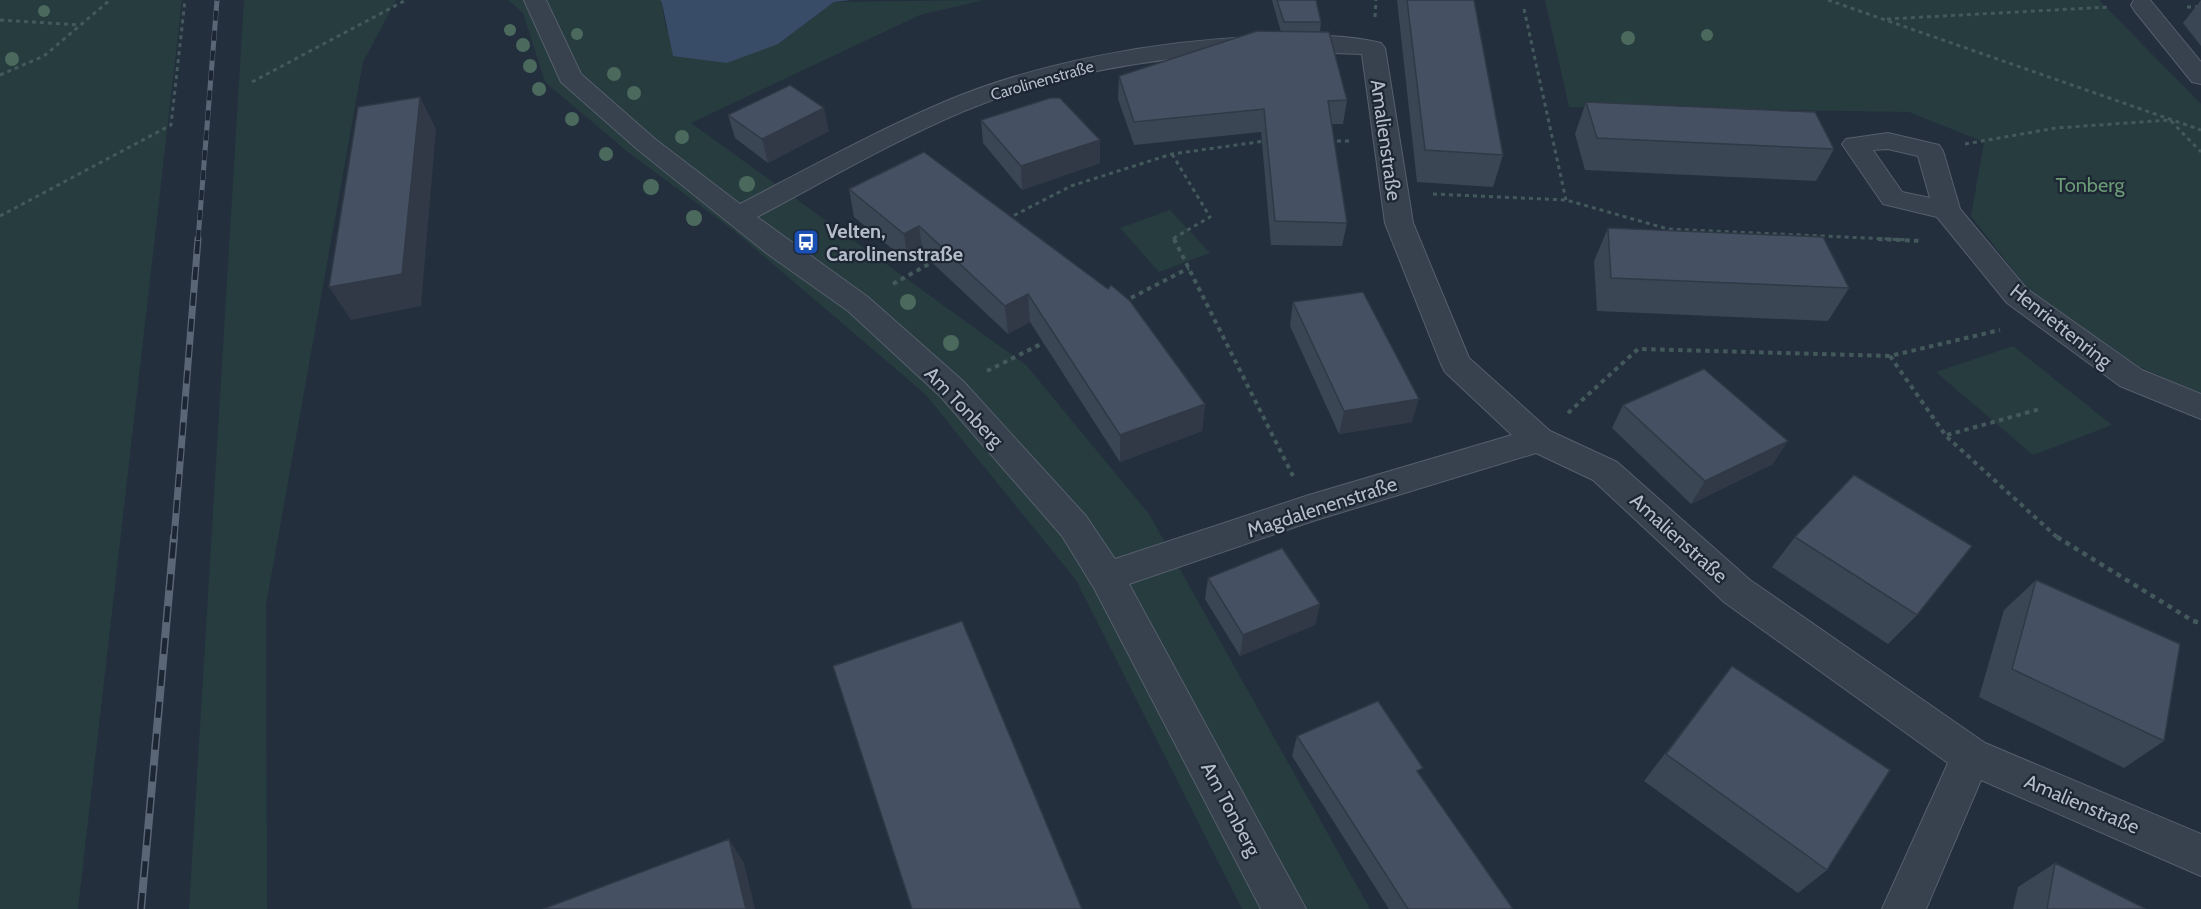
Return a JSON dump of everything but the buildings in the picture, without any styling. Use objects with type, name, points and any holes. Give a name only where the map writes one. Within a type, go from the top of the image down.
[{"type":"street","name":"Am Tonberg","points":[[535,0],[570,77],[646,144],[778,248],[858,304],[951,390],[1074,526],[1107,577],[1284,909]]},
{"type":"street","points":[[2142,5],[2201,77]]},
{"type":"street","name":"Carolinenstraße","points":[[738,216],[862,151],[955,106],[1044,76],[1124,58],[1223,45],[1330,43],[1373,48]]},
{"type":"street","name":"Amalienstraße","points":[[1373,48],[1399,223],[1456,364],[1538,440],[1605,471],[1737,591],[1971,756],[2201,855]]},
{"type":"street","points":[[1930,151],[1888,141],[1855,144],[1893,198],[1947,211]]},
{"type":"street","name":"Henriettenring","points":[[1930,151],[1947,211],[2017,296],[2131,378],[2201,407]]},
{"type":"street","name":"Magdalenenstraße","points":[[1107,577],[1310,509],[1538,440]]},
{"type":"street","points":[[1904,909],[1971,756]]},
{"type":"path","points":[[0,75],[44,56],[110,0]]},
{"type":"path","points":[[0,216],[171,125],[185,0]]},
{"type":"path","points":[[252,82],[406,0]]},
{"type":"path","points":[[1828,0],[2201,130]]},
{"type":"path","points":[[1884,20],[2142,5],[2201,8]]},
{"type":"path","points":[[1524,9],[1566,200]]},
{"type":"path","points":[[0,20],[81,25]]},
{"type":"path","points":[[1930,151],[2056,128],[2170,120],[2201,152]]},
{"type":"path","points":[[998,224],[1071,186],[1172,154],[1268,141]]},
{"type":"path","points":[[1327,141],[1386,141]]},
{"type":"path","points":[[1172,154],[1210,217],[1174,238],[1310,509]]},
{"type":"path","points":[[1394,192],[1566,200],[1668,229],[1974,244]]},
{"type":"path","points":[[858,304],[938,258]]},
{"type":"path","points":[[1117,305],[1190,268]]},
{"type":"path","points":[[1538,440],[1638,349],[1890,356],[2048,318]]},
{"type":"path","points":[[951,390],[1055,337]]},
{"type":"path","points":[[1890,356],[1946,436],[2060,540],[2193,621],[2201,623]]},
{"type":"path","points":[[1946,436],[2040,409]]},
{"type":"green space","points":[[0,0],[182,0],[78,909],[0,909]]},
{"type":"green space","points":[[244,0],[396,0],[363,62],[266,605],[267,909],[189,909]]},
{"type":"green space","points":[[508,0],[660,0],[666,29],[778,44],[834,2],[984,0],[920,15],[691,123],[1026,365],[1149,514],[1370,909],[1242,909],[1076,580],[925,394],[733,230],[628,152],[545,82],[523,13]]},
{"type":"green space","name":"Tonberg","points":[[1545,0],[2099,0],[2201,104],[2201,394],[2140,367],[2028,289],[1971,216],[1984,142],[1909,112],[1569,107]]},
{"type":"green space","points":[[1170,210],[1210,253],[1159,272],[1120,228]]},
{"type":"green space","points":[[2013,346],[2112,425],[2033,455],[1936,372]]},
{"type":"water","points":[[660,0],[851,0],[834,2],[778,44],[727,63],[673,56]]},
{"type":"railway","points":[[198,240],[217,0]]},
{"type":"railway","points":[[174,539],[198,239]]},
{"type":"railway","points":[[141,909],[174,537]]},
{"type":"place","name":"Velten, Carolinenstraße","points":[[806,242]]}]
